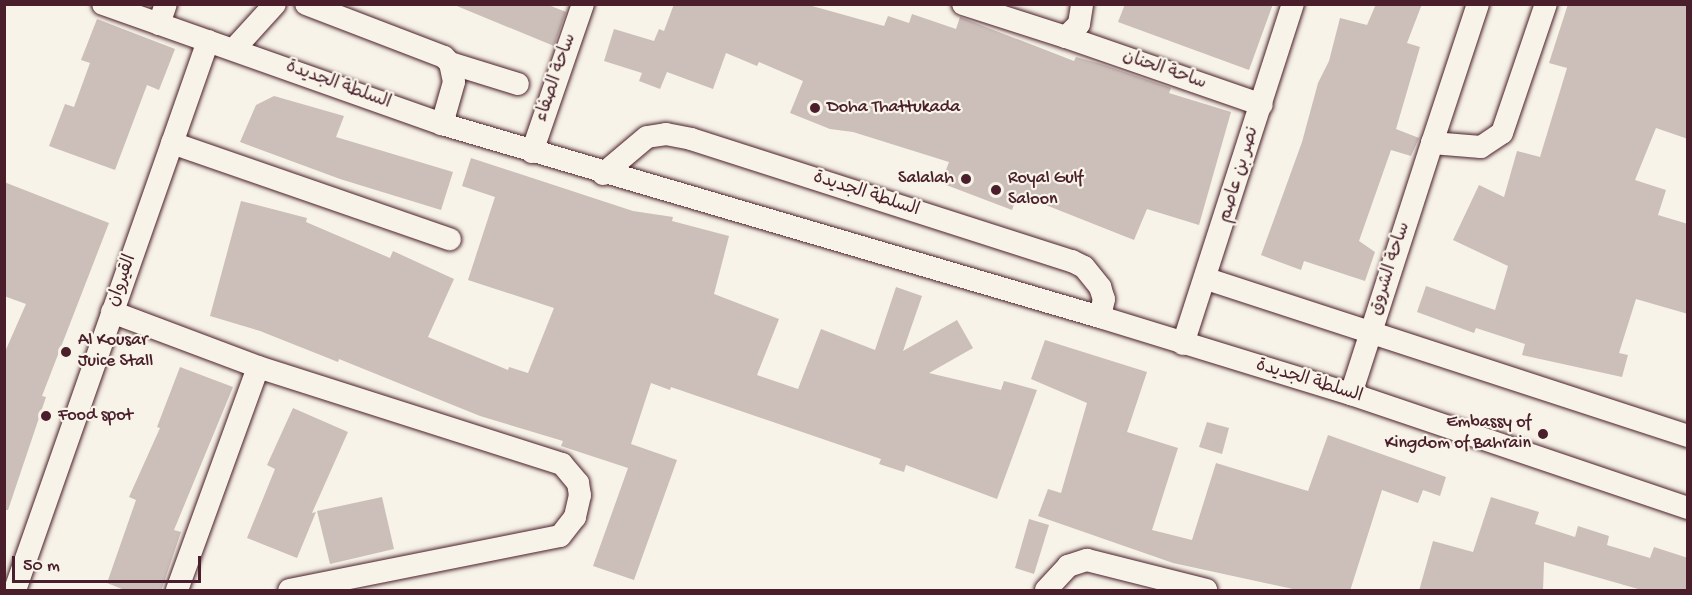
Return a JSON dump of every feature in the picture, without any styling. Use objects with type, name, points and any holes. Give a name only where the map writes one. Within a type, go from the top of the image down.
[{"type":"street","name":"السلطة الجديدة","points":[[103,4],[163,14],[208,41],[235,48],[442,124],[603,174],[1100,317],[1351,394],[1688,508]]},
{"type":"street","points":[[235,48],[275,4]]},
{"type":"street","points":[[306,4],[436,52],[450,63],[518,84]]},
{"type":"street","name":"ساحة الصفاء","points":[[532,152],[583,4]]},
{"type":"street","name":"ساحة الحنان","points":[[963,4],[1262,105]]},
{"type":"street","points":[[1066,37],[1079,24],[1082,4]]},
{"type":"street","name":"نصر بن عاصم","points":[[1183,344],[1207,279],[1293,4]]},
{"type":"street","name":"ساحة الشروق","points":[[1351,394],[1478,4]]},
{"type":"street","points":[[1432,143],[1481,147],[1502,133],[1546,4]]},
{"type":"street","name":"القيروان","points":[[15,591],[208,41]]},
{"type":"street","points":[[442,124],[454,82],[450,63]]},
{"type":"street","name":"السلطة الجديدة","points":[[603,174],[647,136],[666,134],[691,139],[1072,261],[1084,267],[1100,287],[1104,299],[1100,317]]},
{"type":"street","points":[[172,143],[450,239]]},
{"type":"street","points":[[1207,279],[1688,436]]},
{"type":"street","points":[[112,312],[258,367],[562,464],[578,483],[580,495],[569,527],[548,540],[289,591]]},
{"type":"street","points":[[177,591],[258,367]]},
{"type":"street","points":[[1046,591],[1068,566],[1088,560],[1206,591]]},
{"type":"building","points":[[452,4],[546,4],[566,12],[554,46]]},
{"type":"building","points":[[674,4],[805,4],[884,26],[888,16],[909,23],[912,14],[956,29],[960,17],[1074,61],[1076,57],[1101,64],[1171,88],[1169,93],[1231,112],[1199,225],[1147,209],[1134,240],[1018,194],[1012,210],[941,183],[949,162],[853,132],[830,129],[790,113],[803,81],[759,62],[757,66],[726,53],[713,89],[667,72],[660,89],[639,81],[642,73],[604,61],[614,29],[654,41],[659,29],[664,31]]},
{"type":"building","points":[[1125,4],[1273,4],[1249,70],[1118,22]]},
{"type":"building","points":[[1376,4],[1422,4],[1407,43],[1420,47],[1396,129],[1419,138],[1411,156],[1391,150],[1359,241],[1375,252],[1365,281],[1304,261],[1301,270],[1261,255],[1302,142],[1318,83],[1329,61],[1340,18],[1367,25]]},
{"type":"building","points":[[1568,4],[1688,4],[1688,139],[1656,128],[1635,180],[1666,190],[1658,215],[1688,224],[1688,314],[1636,299],[1619,353],[1628,355],[1622,377],[1522,355],[1525,344],[1476,328],[1474,333],[1417,312],[1426,286],[1495,310],[1508,266],[1453,240],[1479,185],[1504,197],[1517,151],[1540,157],[1567,68],[1549,63]]},
{"type":"building","points":[[97,19],[175,49],[159,90],[147,85],[115,170],[49,146],[65,104],[74,107],[90,63],[81,60]]},
{"type":"building","points":[[274,96],[344,116],[336,137],[453,172],[441,210],[340,179],[240,142],[256,105]]},
{"type":"building","points":[[471,158],[633,211],[673,217],[672,221],[729,236],[714,294],[779,319],[757,375],[798,389],[821,329],[875,350],[896,287],[922,296],[903,351],[957,320],[973,348],[929,373],[1001,390],[1004,381],[1037,390],[997,499],[906,465],[904,472],[879,464],[881,459],[671,387],[670,390],[651,383],[631,444],[677,460],[634,580],[593,566],[628,468],[561,446],[563,441],[480,416],[339,359],[338,362],[260,331],[210,316],[241,201],[307,218],[306,222],[390,258],[393,251],[454,279],[428,337],[508,370],[509,367],[528,373],[554,308],[468,280],[495,197],[462,186]]},
{"type":"building","points":[[4,182],[109,223],[42,396],[46,397],[8,510],[4,510],[4,354],[26,304],[4,296]]},
{"type":"building","points":[[1045,340],[1147,372],[1127,432],[1178,448],[1152,530],[1192,540],[1216,463],[1308,491],[1328,435],[1446,477],[1440,496],[1423,490],[1418,503],[1382,490],[1350,591],[1302,591],[1173,563],[1038,516],[1048,489],[1061,493],[1087,403],[1031,379]]},
{"type":"building","points":[[180,367],[233,387],[174,530],[181,532],[161,591],[127,591],[107,583],[136,500],[129,497],[160,428],[157,427]]},
{"type":"building","points":[[293,408],[348,432],[312,513],[316,512],[297,558],[247,538],[275,469],[267,465]]},
{"type":"building","points":[[1207,422],[1229,428],[1222,454],[1199,447]]},
{"type":"building","points":[[382,497],[394,549],[330,564],[317,511]]},
{"type":"building","points":[[1491,497],[1539,512],[1535,524],[1575,537],[1578,526],[1609,536],[1607,545],[1650,558],[1654,547],[1688,558],[1688,591],[1645,591],[1544,562],[1543,591],[1419,591],[1433,541],[1473,552]]},
{"type":"building","points":[[1029,519],[1049,525],[1034,574],[1015,568]]},
{"type":"place","name":"Doha Thattukada","points":[[815,108]]},
{"type":"place","name":"Salalah","points":[[966,179]]},
{"type":"place","name":"Royal Gulf Saloon","points":[[996,190]]},
{"type":"place","name":"Al Kousar Juice Stall","points":[[66,352]]},
{"type":"place","name":"Food spot","points":[[46,416]]},
{"type":"place","name":"Embassy of Kingdom of Bahrain","points":[[1543,434]]}]
